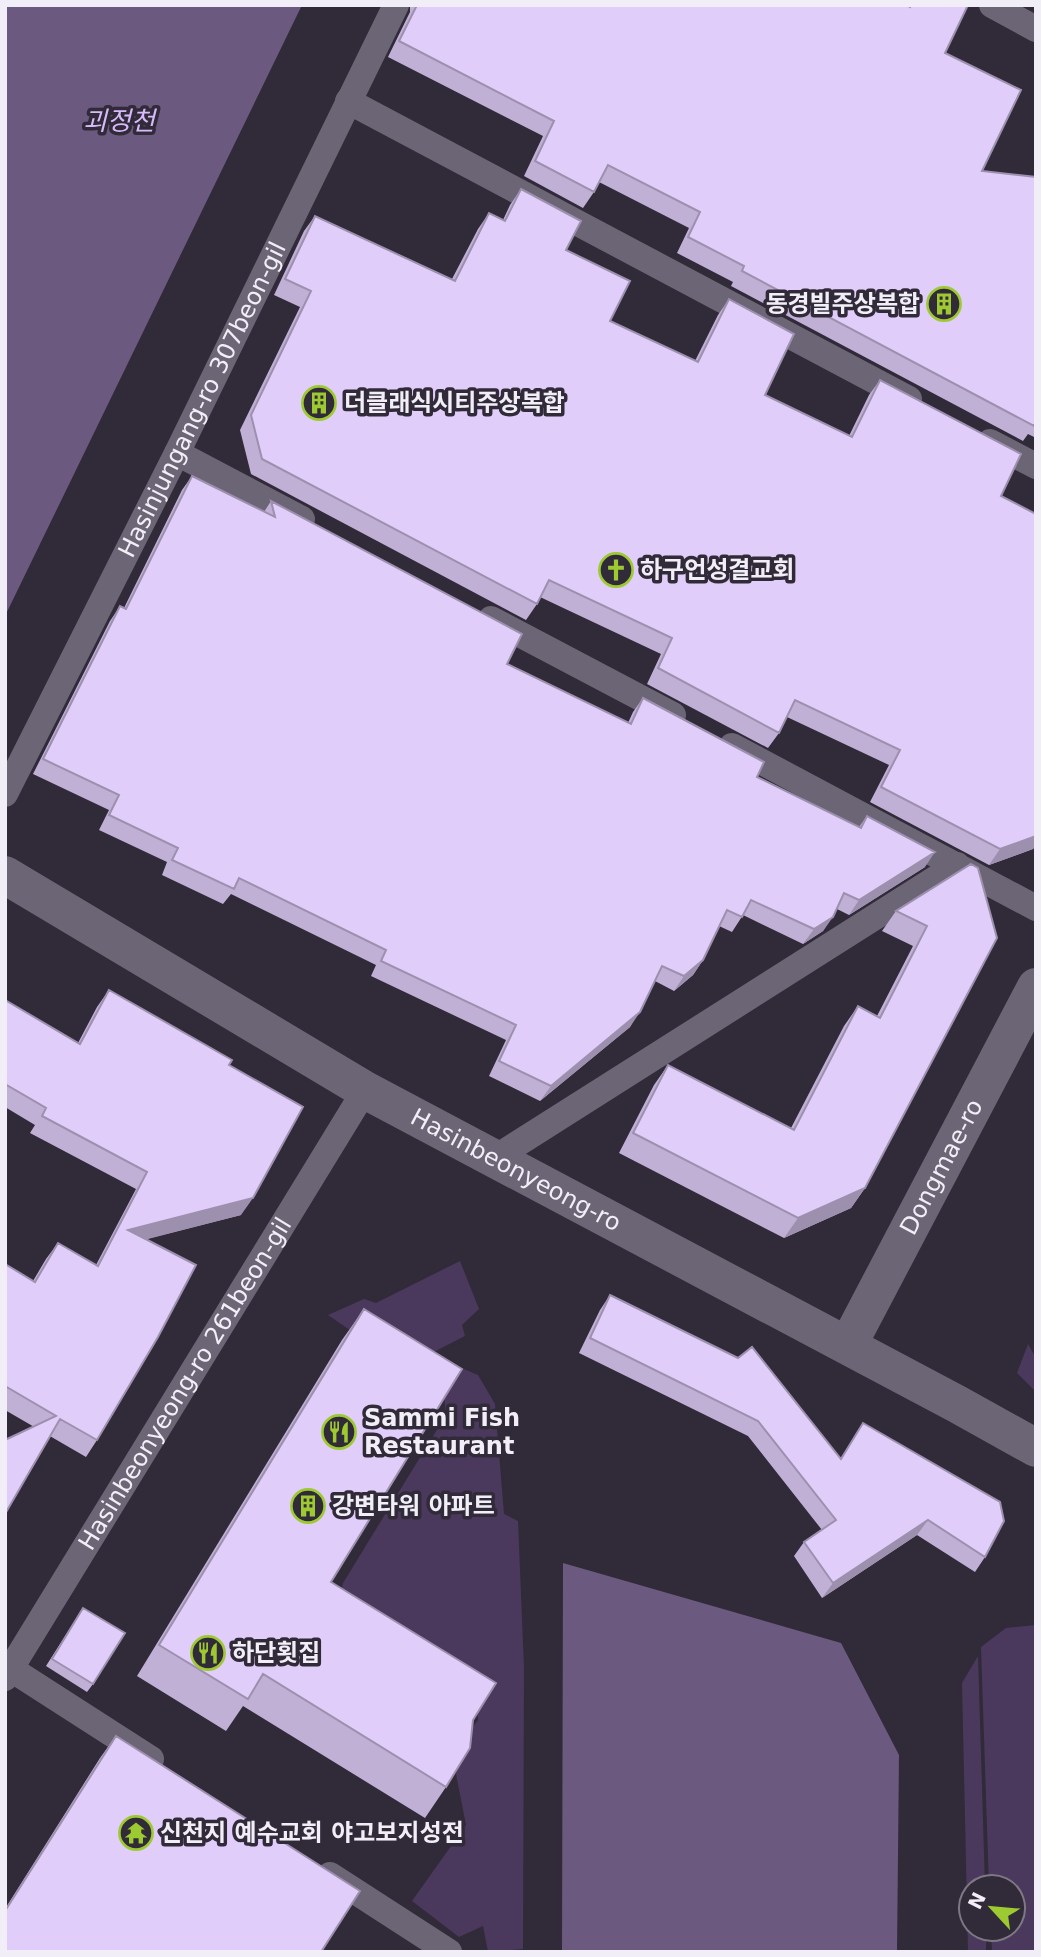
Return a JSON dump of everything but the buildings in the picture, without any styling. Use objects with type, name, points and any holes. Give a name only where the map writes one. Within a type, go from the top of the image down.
[{"type":"street","name":"Hasinbeonyeong-ro","points":[[5,875],[365,1090],[848,1345],[1036,1448]]},
{"type":"street","name":"Dongmae-ro","points":[[848,1345],[1036,987]]},
{"type":"lane","name":"Hasinjungang-ro 307beon-gil","points":[[5,794],[177,453],[396,5]]},
{"type":"lane","points":[[992,5],[1036,29]]},
{"type":"lane","points":[[348,101],[925,408]]},
{"type":"lane","points":[[974,434],[1036,466]]},
{"type":"lane","points":[[177,453],[323,530]]},
{"type":"lane","points":[[469,607],[689,724]]},
{"type":"lane","points":[[713,737],[1036,908]]},
{"type":"lane","points":[[495,1158],[957,866]]},
{"type":"lane","name":"Hasinbeonyeong-ro 261beon-gil","points":[[8,1673],[365,1090]]},
{"type":"lane","points":[[8,1673],[173,1773]]},
{"type":"lane","points":[[311,1862],[449,1952]]},
{"type":"shaded area","points":[[460,1261],[479,1309],[462,1325],[465,1336],[414,1362],[396,1362],[328,1315],[364,1299],[376,1303]]},
{"type":"shaded area","points":[[1028,1344],[1036,1358],[1036,1392],[1017,1373]]},
{"type":"shaded area","points":[[459,1367],[478,1375],[495,1404],[504,1514],[518,1521],[524,1667],[523,1949],[488,1952],[483,1926],[459,1937],[412,1901],[466,1825],[456,1774],[469,1732],[478,1720],[477,1708],[339,1603],[343,1583],[446,1415],[443,1386]]},
{"type":"shaded area","points":[[1036,1625],[1036,1952],[992,1952],[992,1943],[1027,1943],[1027,1873],[989,1873],[981,1647],[1006,1628]]},
{"type":"shaded area","points":[[978,1656],[985,1873],[966,1873],[962,1683]]},
{"type":"shaded area","points":[[968,1943],[986,1943],[986,1952],[968,1952]]},
{"type":"water","name":"괴정천","points":[[5,5],[302,5],[5,616]]},
{"type":"water","points":[[563,1563],[841,1643],[899,1755],[897,1952],[562,1952]]},
{"type":"place","name":"동경빌주상복합","points":[[944,304]]},
{"type":"place","name":"더클래식시티주상복합","points":[[319,403]]},
{"type":"place","name":"하구언성결교회","points":[[616,570]]},
{"type":"place","name":"Sammi Fish Restaurant","points":[[339,1432]]},
{"type":"place","name":"강변타워 아파트","points":[[308,1506]]},
{"type":"place","name":"하단횟집","points":[[208,1653]]},
{"type":"place","name":"신천지 예수교회 야고보지성전","points":[[136,1833]]}]
